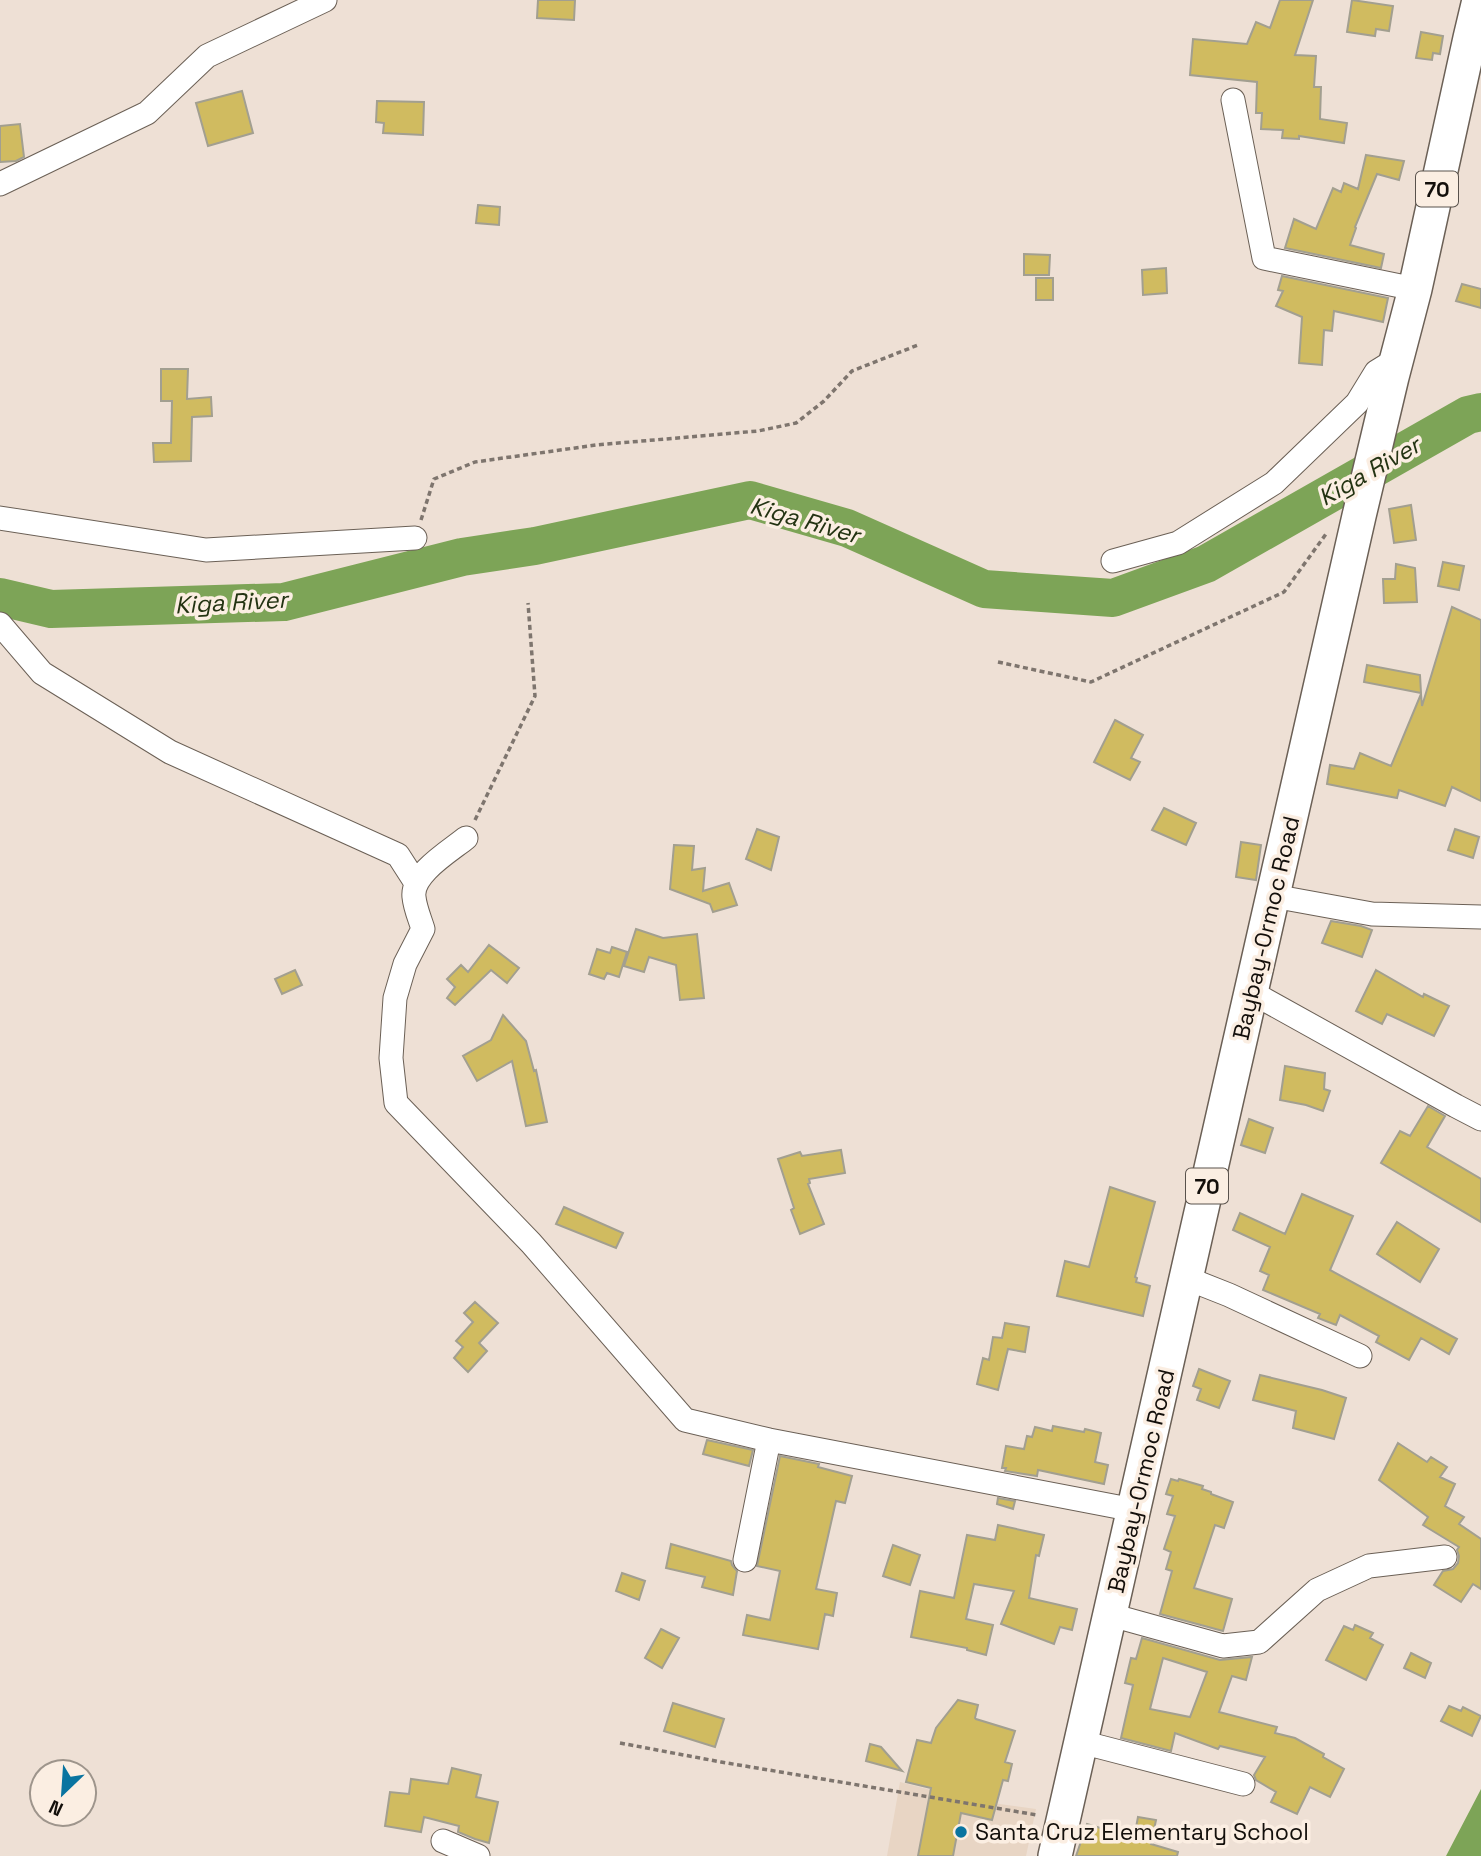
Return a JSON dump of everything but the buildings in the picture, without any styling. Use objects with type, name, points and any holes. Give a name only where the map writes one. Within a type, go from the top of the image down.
[{"type":"highway","name":"Baybay-Ormoc Road","points":[[1055,1856],[1359,516],[1475,40],[1479,0]]},
{"type":"street","points":[[0,184],[148,113],[207,56],[325,0]]},
{"type":"street","points":[[1233,100],[1264,258],[1415,289]]},
{"type":"street","points":[[1113,561],[1178,542],[1274,483],[1357,403],[1376,372],[1394,368]]},
{"type":"street","points":[[0,518],[206,550],[415,538]]},
{"type":"street","points":[[0,624],[42,673],[170,752],[397,855],[416,883]]},
{"type":"street","points":[[466,838],[424,872],[416,883],[413,895],[423,929],[405,964],[395,998],[391,1058],[396,1103],[531,1243],[685,1420],[769,1440],[1133,1510]]},
{"type":"street","points":[[1273,896],[1373,914],[1481,917]]},
{"type":"street","points":[[1251,992],[1481,1119]]},
{"type":"street","points":[[1186,1278],[1360,1356]]},
{"type":"street","points":[[745,1560],[769,1440]]},
{"type":"street","points":[[1111,1615],[1223,1646],[1259,1642],[1317,1590],[1369,1566],[1445,1558]]},
{"type":"street","points":[[1081,1742],[1243,1784]]},
{"type":"street","points":[[443,1841],[478,1856]]},
{"type":"path","points":[[415,538],[434,479],[475,462],[596,445],[758,431],[796,423],[824,401],[852,371],[918,345]]},
{"type":"path","points":[[998,662],[1091,682],[1284,592],[1326,534]]},
{"type":"path","points":[[466,838],[535,696],[528,603]]},
{"type":"path","points":[[620,1743],[1063,1819]]},
{"type":"shaded area","name":"Santa Cruz Elementary School","points":[[900,1782],[970,1800],[1036,1809],[1026,1856],[887,1856]]},
{"type":"shaded area","points":[[1481,1789],[1481,1856],[1446,1856],[1480,1791]]},
{"type":"waterway","name":"Kiga River","points":[[0,597],[51,609],[284,602],[462,557],[535,546],[750,500],[847,528],[984,589],[1113,598],[1206,564],[1468,415],[1481,412]]},
{"type":"place","name":"Santa Cruz Elementary School","points":[[961,1832]]}]
